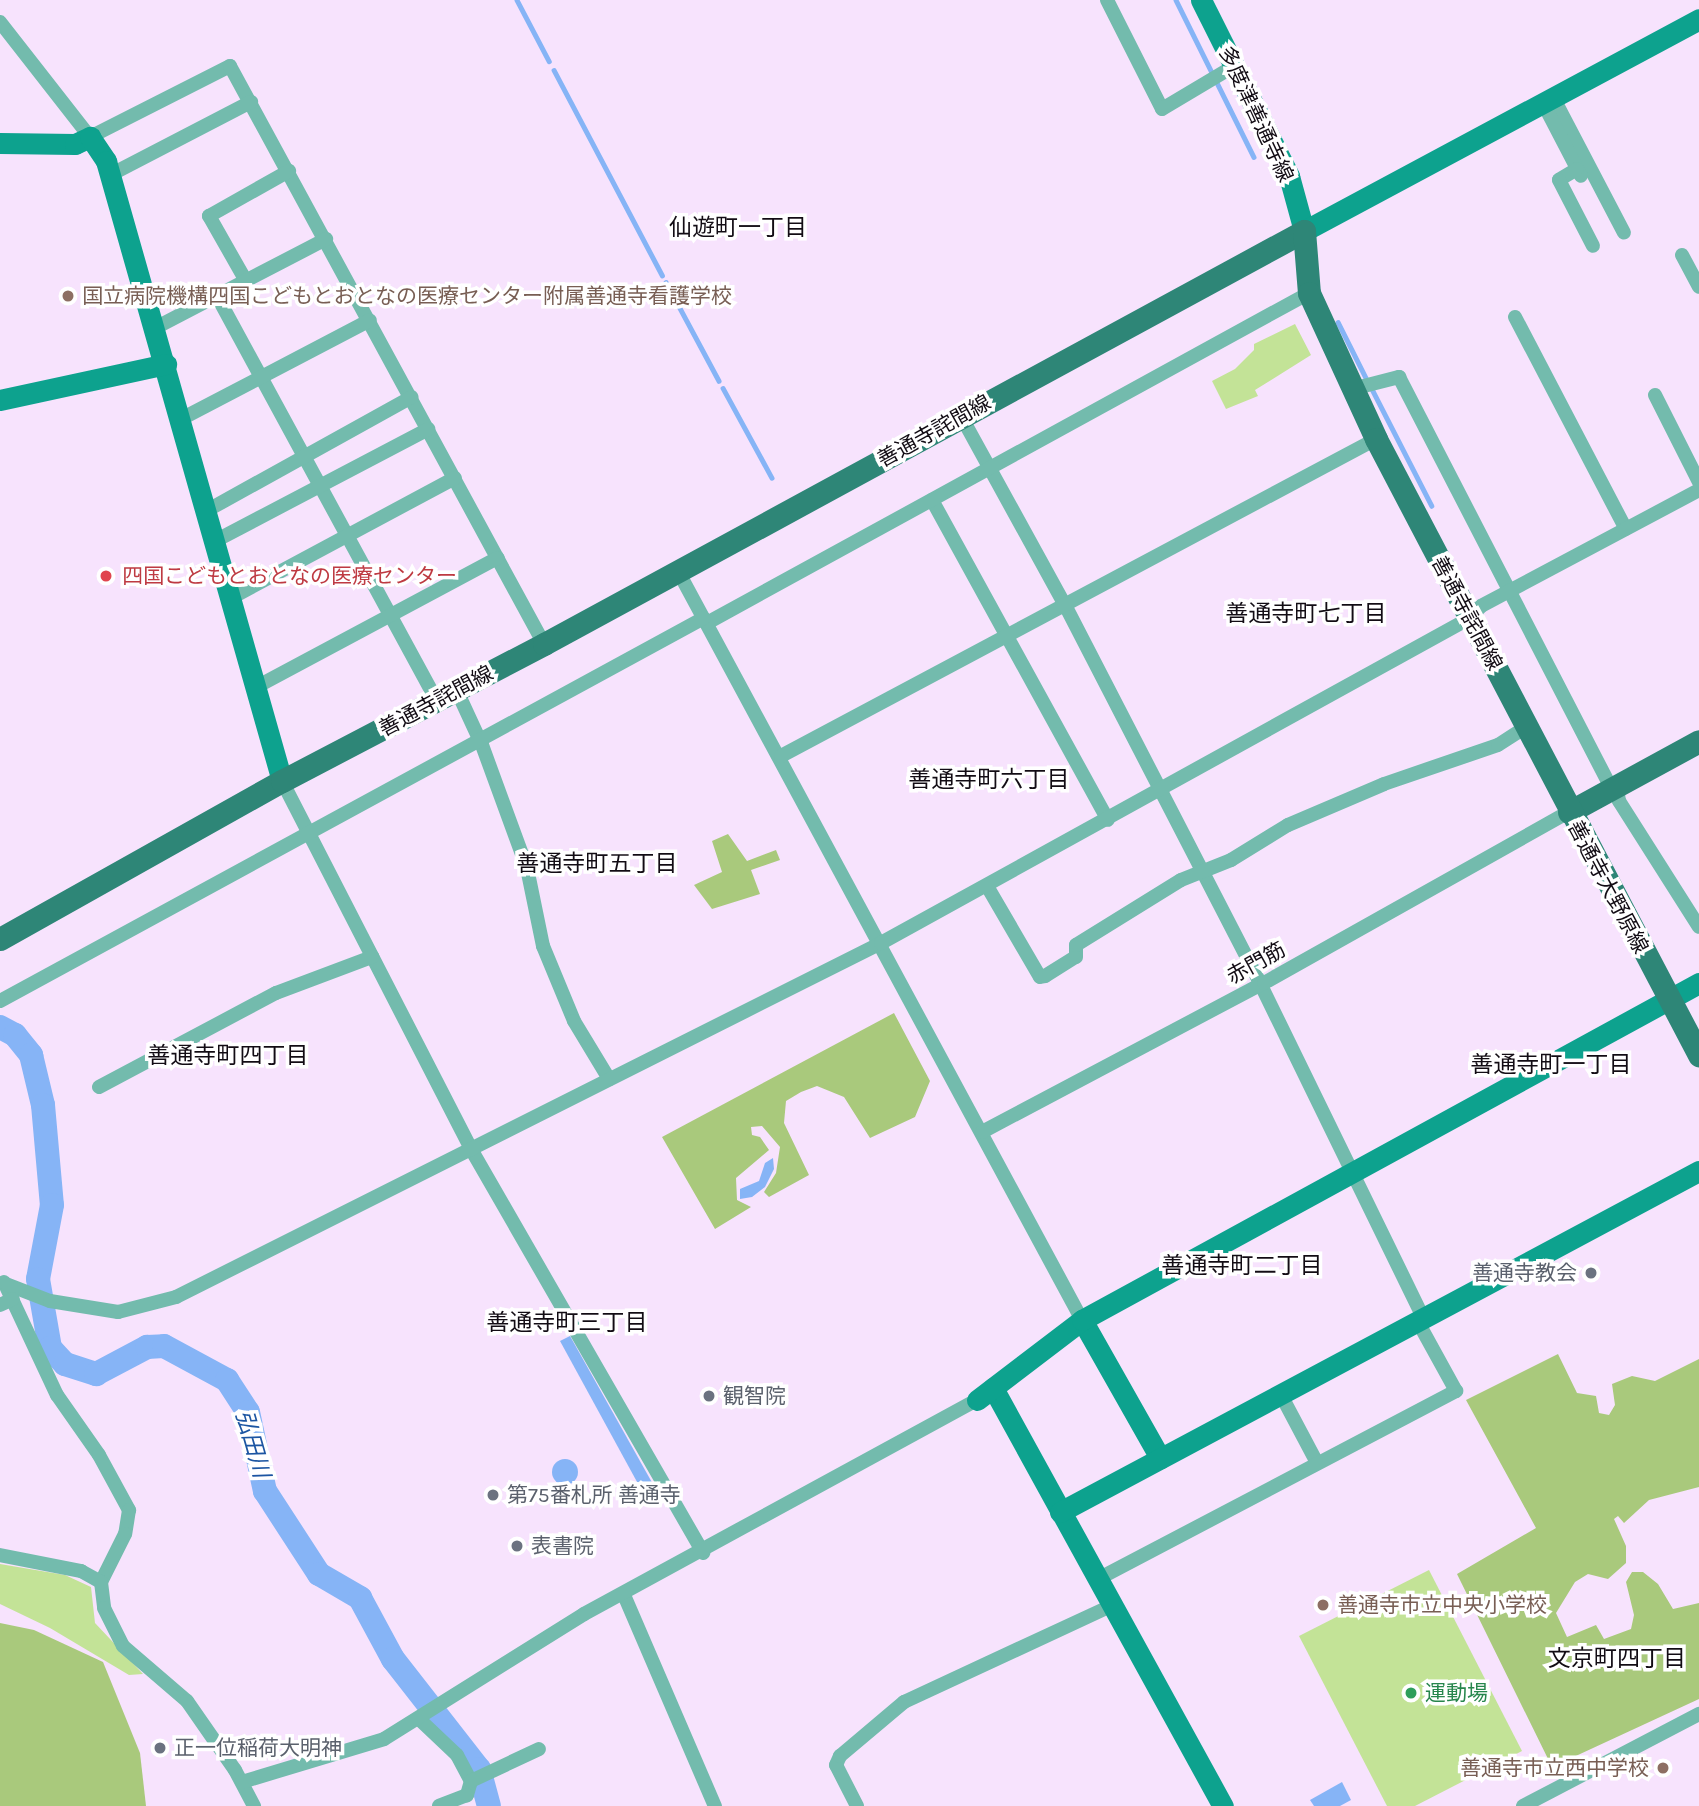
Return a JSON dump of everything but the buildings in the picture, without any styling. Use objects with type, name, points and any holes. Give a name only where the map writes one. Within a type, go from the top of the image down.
[{"type":"main road","name":"善通寺詫間線","points":[[0,939],[282,781],[544,644],[1304,231],[1309,293],[1352,389],[1569,812]]},
{"type":"main road","name":"善通寺大野原線","points":[[1699,741],[1569,812],[1699,1055]]},
{"type":"street","name":"多度津善通寺線","points":[[1201,0],[1221,74],[1289,176],[1304,231]]},
{"type":"street","points":[[1108,1],[1162,109],[1221,74]]},
{"type":"street","points":[[1304,231],[1699,19]]},
{"type":"street","points":[[0,22],[90,137],[110,175],[166,364],[282,781],[471,1149],[703,1553]]},
{"type":"street","points":[[0,143],[75,144],[230,66],[544,644]]},
{"type":"street","points":[[1548,100],[1579,173],[1559,180],[1594,246]]},
{"type":"street","points":[[1548,100],[1624,233]]},
{"type":"street","points":[[110,175],[251,102]]},
{"type":"street","points":[[246,281],[209,216],[289,171]]},
{"type":"street","points":[[155,328],[326,239]]},
{"type":"street","points":[[1682,256],[1699,287]]},
{"type":"street","points":[[0,1001],[932,500],[989,466],[1309,293]]},
{"type":"street","points":[[217,296],[390,615],[481,742],[527,868],[544,946],[575,1021],[609,1079]]},
{"type":"street","points":[[1515,317],[1626,529]]},
{"type":"street","points":[[181,419],[370,320]]},
{"type":"street","points":[[0,400],[166,364]]},
{"type":"street","points":[[1352,389],[1399,377],[1615,788],[1619,801],[1699,927]]},
{"type":"street","points":[[1655,395],[1699,482]]},
{"type":"street","points":[[206,511],[411,397]]},
{"type":"street","points":[[961,416],[1065,605],[1260,985],[1353,1169],[1456,1391],[1096,1580]]},
{"type":"street","points":[[215,541],[428,429]]},
{"type":"street","points":[[781,756],[1376,439]]},
{"type":"street","points":[[231,598],[455,478]]},
{"type":"street","points":[[3,1281],[50,1301],[118,1312],[151,1307],[881,943],[1160,792],[1469,618],[1481,606],[1699,490]]},
{"type":"street","points":[[932,500],[1004,637],[1108,820]]},
{"type":"street","points":[[256,688],[498,558]]},
{"type":"street","points":[[678,571],[781,756],[1082,1320],[1160,1458]]},
{"type":"street","points":[[987,886],[1040,977],[1076,957],[1076,945],[1201,871],[1231,860],[1288,825],[1384,783],[1498,745],[1526,727]]},
{"type":"street","name":"赤門筋","points":[[982,1132],[1260,985],[1569,812]]},
{"type":"street","points":[[99,1087],[276,993],[372,957]]},
{"type":"street","points":[[242,1782],[335,1757],[384,1739],[538,1641],[703,1553],[985,1394],[1082,1320],[1353,1169],[1699,983]]},
{"type":"street","points":[[1060,1512],[1699,1171]]},
{"type":"street","points":[[3,1281],[7,1302],[57,1395],[99,1455],[129,1510],[125,1534],[101,1582],[104,1608],[123,1646],[187,1701],[242,1782],[254,1806]]},
{"type":"street","points":[[1280,1393],[1317,1463]]},
{"type":"street","points":[[985,1394],[1060,1512],[1223,1806]]},
{"type":"street","points":[[0,1555],[81,1571],[101,1582]]},
{"type":"street","points":[[624,1595],[715,1806]]},
{"type":"street","points":[[857,1806],[836,1765],[840,1756],[904,1702],[1111,1606]]},
{"type":"street","points":[[1525,1805],[1699,1714]]},
{"type":"street","points":[[421,1717],[457,1755],[471,1781],[467,1795],[439,1806]]},
{"type":"street","points":[[471,1781],[539,1749]]},
{"type":"green space","points":[[1295,324],[1311,355],[1255,390],[1258,396],[1226,409],[1212,381],[1235,369],[1254,350],[1254,344]]},
{"type":"green space","points":[[728,834],[747,861],[776,850],[780,860],[751,870],[760,894],[712,909],[694,885],[722,872],[712,841]]},
{"type":"green space","points":[[894,1013],[930,1081],[915,1117],[870,1138],[844,1097],[817,1086],[801,1092],[786,1101],[784,1123],[809,1175],[769,1197],[764,1192],[776,1173],[780,1147],[762,1126],[751,1127],[752,1135],[760,1137],[769,1150],[736,1178],[737,1200],[751,1207],[715,1229],[662,1137]]},
{"type":"green space","points":[[1558,1354],[1577,1393],[1596,1396],[1599,1413],[1609,1415],[1615,1405],[1612,1384],[1632,1376],[1655,1381],[1699,1359],[1699,1487],[1649,1500],[1624,1523],[1618,1516],[1614,1519],[1626,1546],[1626,1563],[1608,1579],[1588,1574],[1575,1582],[1556,1613],[1567,1637],[1596,1625],[1604,1639],[1631,1629],[1634,1615],[1626,1582],[1632,1572],[1643,1572],[1658,1584],[1673,1609],[1699,1603],[1699,1699],[1552,1767],[1457,1574],[1536,1528],[1466,1400]]},
{"type":"green space","points":[[0,1564],[65,1575],[91,1587],[95,1623],[143,1674],[129,1675],[50,1628],[0,1604]]},
{"type":"green space","name":"運動場","points":[[1429,1570],[1522,1751],[1415,1806],[1387,1806],[1299,1636]]},
{"type":"green space","points":[[0,1623],[34,1630],[103,1662],[140,1753],[146,1806],[0,1806]]},
{"type":"water","points":[[773,1158],[774,1169],[765,1187],[752,1197],[740,1199],[740,1189],[759,1181],[765,1163]]},
{"type":"water","points":[[570,1336],[659,1495],[648,1502],[560,1341]]},
{"type":"water","points":[[565,1459],[574,1463],[578,1472],[574,1481],[565,1485],[556,1481],[552,1472],[556,1463]]},
{"type":"water","points":[[1342,1782],[1351,1800],[1340,1806],[1314,1806],[1310,1800]]},
{"type":"waterway","points":[[517,0],[549,61]]},
{"type":"waterway","points":[[1176,0],[1254,157]]},
{"type":"waterway","points":[[554,70],[662,275]]},
{"type":"waterway","points":[[666,282],[719,381]]},
{"type":"waterway","points":[[1338,322],[1366,378]]},
{"type":"waterway","points":[[723,388],[772,478]]},
{"type":"waterway","points":[[1372,389],[1432,506]]},
{"type":"waterway","name":"弘田川","points":[[0,1027],[15,1035],[31,1055],[43,1105],[52,1205],[38,1279],[50,1348],[65,1364],[96,1374],[147,1347],[164,1346],[227,1380],[248,1412],[265,1491],[319,1574],[360,1598],[393,1659],[479,1769],[489,1806]]},
{"type":"place","name":"国立病院機構四国こどもとおとなの医療センター附属善通寺看護学校","points":[[68,296]]},
{"type":"place","name":"四国こどもとおとなの医療センター","points":[[106,576]]},
{"type":"place","name":"善通寺教会","points":[[1591,1273]]},
{"type":"place","name":"観智院","points":[[709,1396]]},
{"type":"place","name":"第75番札所 善通寺","points":[[493,1495]]},
{"type":"place","name":"表書院","points":[[517,1546]]},
{"type":"place","name":"善通寺市立中央小学校","points":[[1323,1605]]},
{"type":"place","name":"運動場","points":[[1411,1693]]},
{"type":"place","name":"正一位稲荷大明神","points":[[160,1748]]},
{"type":"place","name":"善通寺市立西中学校","points":[[1663,1768]]},
{"type":"district","name":"仙遊町一丁目","points":[[738,228]]},
{"type":"district","name":"善通寺町七丁目","points":[[1306,614]]},
{"type":"district","name":"善通寺町六丁目","points":[[989,780]]},
{"type":"district","name":"善通寺町五丁目","points":[[597,864]]},
{"type":"district","name":"善通寺町四丁目","points":[[228,1056]]},
{"type":"district","name":"善通寺町一丁目","points":[[1551,1065]]},
{"type":"district","name":"善通寺町二丁目","points":[[1242,1266]]},
{"type":"district","name":"善通寺町三丁目","points":[[567,1323]]},
{"type":"district","name":"文京町四丁目","points":[[1617,1659]]}]
